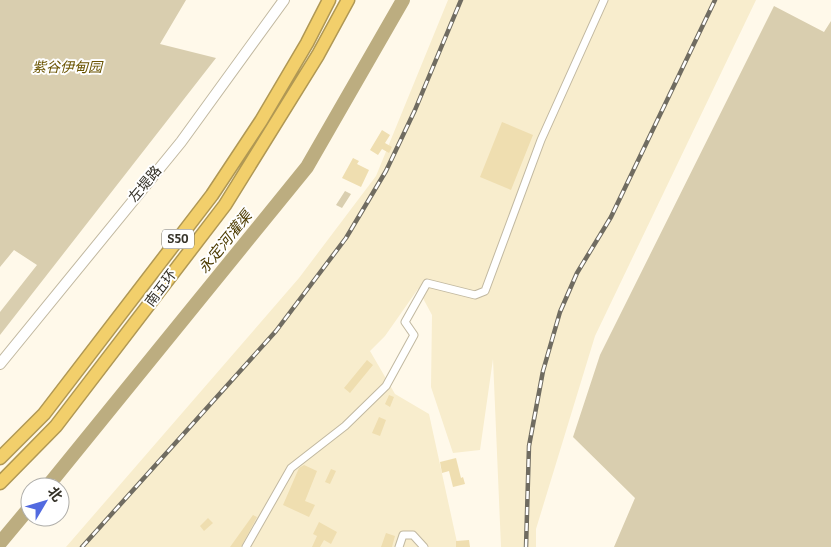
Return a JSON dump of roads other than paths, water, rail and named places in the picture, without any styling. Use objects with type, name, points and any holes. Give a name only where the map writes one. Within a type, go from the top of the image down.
[{"type":"highway","name":"南五环","points":[[0,458],[44,414],[212,195],[261,121],[307,43],[329,0]]},
{"type":"highway","name":"南五环","points":[[0,483],[56,426],[225,204],[313,64],[348,0]]},
{"type":"main road","name":"左堤路","points":[[0,364],[181,142],[284,0]]},
{"type":"street","points":[[246,547],[291,468],[345,426],[386,386],[414,335],[405,322],[428,282],[476,295],[485,291],[541,140],[604,0]]},
{"type":"street","points":[[399,547],[403,535],[413,535],[424,547]]},
{"type":"waterway","name":"永定河灌渠","points":[[55,477],[307,167],[403,0]]},
{"type":"waterway","name":"永定河灌渠","points":[[0,543],[20,519]]},
{"type":"railway","points":[[82,547],[276,331],[346,238],[386,171],[415,110],[461,0]]},
{"type":"railway","points":[[526,547],[529,446],[543,371],[560,312],[577,273],[611,217],[715,0]]},
{"type":"park label","name":"紫谷伊甸园","points":[[67,67]]}]
